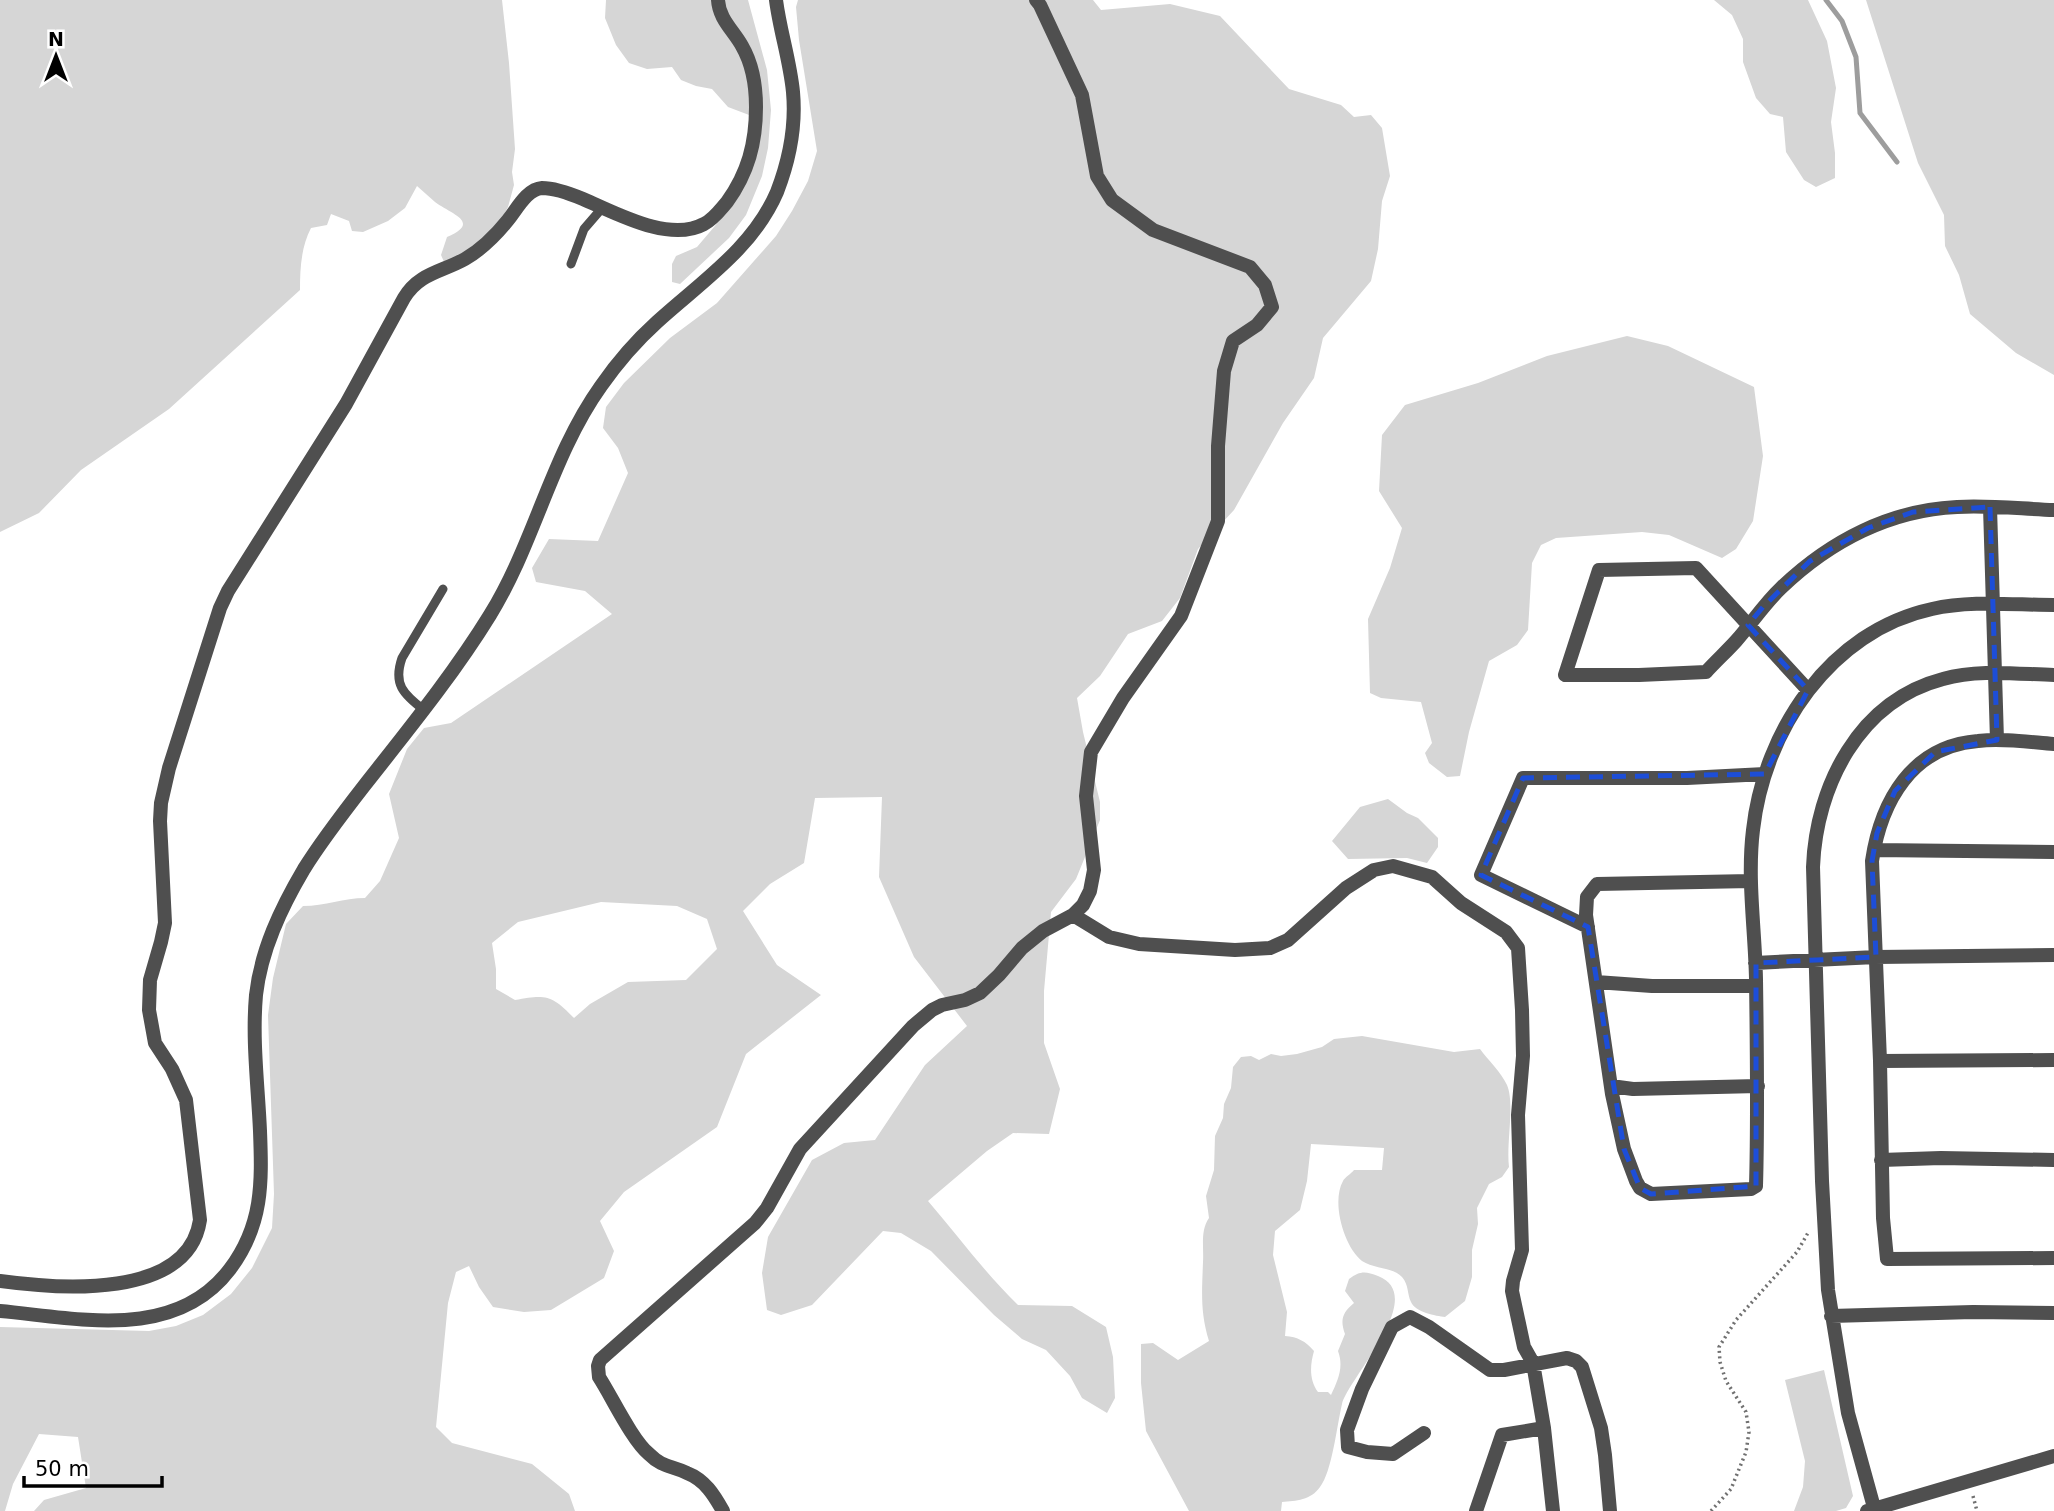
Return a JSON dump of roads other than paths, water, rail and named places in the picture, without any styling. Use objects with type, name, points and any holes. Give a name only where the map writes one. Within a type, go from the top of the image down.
[{"type":"street","points":[[0,1281],[81,1287],[124,1283],[152,1274],[174,1262],[195,1239],[200,1220],[186,1100],[172,1069],[155,1043],[148,997],[165,923],[161,803],[175,746],[220,608],[238,572],[346,404],[414,284],[462,261],[478,250],[535,190],[554,190],[656,228],[688,229],[706,223],[715,216],[741,181],[748,164],[755,134],[756,108],[751,65],[719,13],[718,0]]},
{"type":"street","points":[[0,1311],[101,1320],[150,1319],[176,1311],[190,1303],[229,1271],[249,1237],[260,1197],[262,1169],[255,1020],[258,980],[271,936],[285,903],[323,840],[447,679],[493,610],[519,559],[567,442],[601,386],[637,341],[739,249],[771,205],[784,170],[793,111],[790,77],[776,0]]},
{"type":"street","points":[[723,1511],[705,1484],[688,1473],[666,1467],[644,1450],[599,1377],[600,1360],[755,1223],[767,1208],[792,1160],[812,1134],[913,1026],[942,1005],[965,1000],[980,993],[1022,948],[1043,931],[1073,915],[1083,905],[1090,891],[1094,870],[1086,796],[1091,752],[1123,698],[1181,616],[1218,521],[1218,446],[1224,371],[1233,341],[1257,325],[1272,307],[1265,285],[1250,267],[1153,230],[1112,200],[1097,176],[1082,95],[1036,0]]},
{"type":"street","points":[[1808,690],[1748,625],[1696,568],[1600,570],[1565,675],[1706,672],[1738,639],[1748,625],[1781,588],[1810,561],[1847,538],[1886,521],[1913,512],[1960,506],[2054,510]]},
{"type":"street","points":[[1990,507],[1997,740]]},
{"type":"street","points":[[1751,881],[1597,884],[1587,897],[1586,915],[1611,1086],[1624,1149],[1640,1188],[1651,1194],[1751,1189],[1756,1186],[1758,1086],[1751,881],[1753,831],[1765,774],[1787,722],[1808,690],[1858,642],[1891,624],[1930,609],[1947,606],[2054,606]]},
{"type":"street","points":[[2054,675],[1967,674],[1944,678],[1908,692],[1883,710],[1848,748],[1831,782],[1818,822],[1813,867],[1823,1209],[1831,1316],[1848,1413],[1872,1510],[2054,1456]]},
{"type":"street","points":[[2054,744],[1978,740],[1948,746],[1935,752],[1920,762],[1895,791],[1884,811],[1872,861],[1883,1218],[1887,1259],[2054,1258]]},
{"type":"street","points":[[1588,927],[1481,875],[1523,778],[1687,778],[1765,774]]},
{"type":"street","points":[[1874,850],[2054,852]]},
{"type":"street","points":[[1073,915],[1109,937],[1139,944],[1235,950],[1270,948],[1288,940],[1346,888],[1374,870],[1393,866],[1432,877],[1461,903],[1506,932],[1518,948],[1523,1056],[1518,1115],[1522,1250],[1512,1291],[1524,1347],[1533,1363],[1544,1428],[1552,1511]]},
{"type":"street","points":[[1755,963],[1876,957],[2054,956]]},
{"type":"street","points":[[1596,982],[1652,986],[1756,986]]},
{"type":"street","points":[[1880,1061],[2054,1060]]},
{"type":"street","points":[[1611,1086],[1633,1089],[1758,1086]]},
{"type":"street","points":[[1881,1160],[2054,1160]]},
{"type":"street","points":[[1831,1316],[2054,1313]]},
{"type":"street","points":[[1424,1433],[1393,1454],[1348,1447],[1347,1430],[1362,1390],[1392,1327],[1410,1317],[1429,1327],[1490,1370],[1504,1370],[1567,1358],[1576,1361],[1582,1367],[1601,1428],[1610,1511]]},
{"type":"street","points":[[1476,1511],[1502,1435],[1544,1428]]},
{"type":"lane","points":[[570,264],[584,229],[603,207]]},
{"type":"lane","points":[[424,710],[408,698],[401,687],[398,679],[399,668],[402,657],[443,589]]},
{"type":"waterway","points":[[1826,0],[1842,21],[1856,57],[1860,113],[1897,162]]}]
